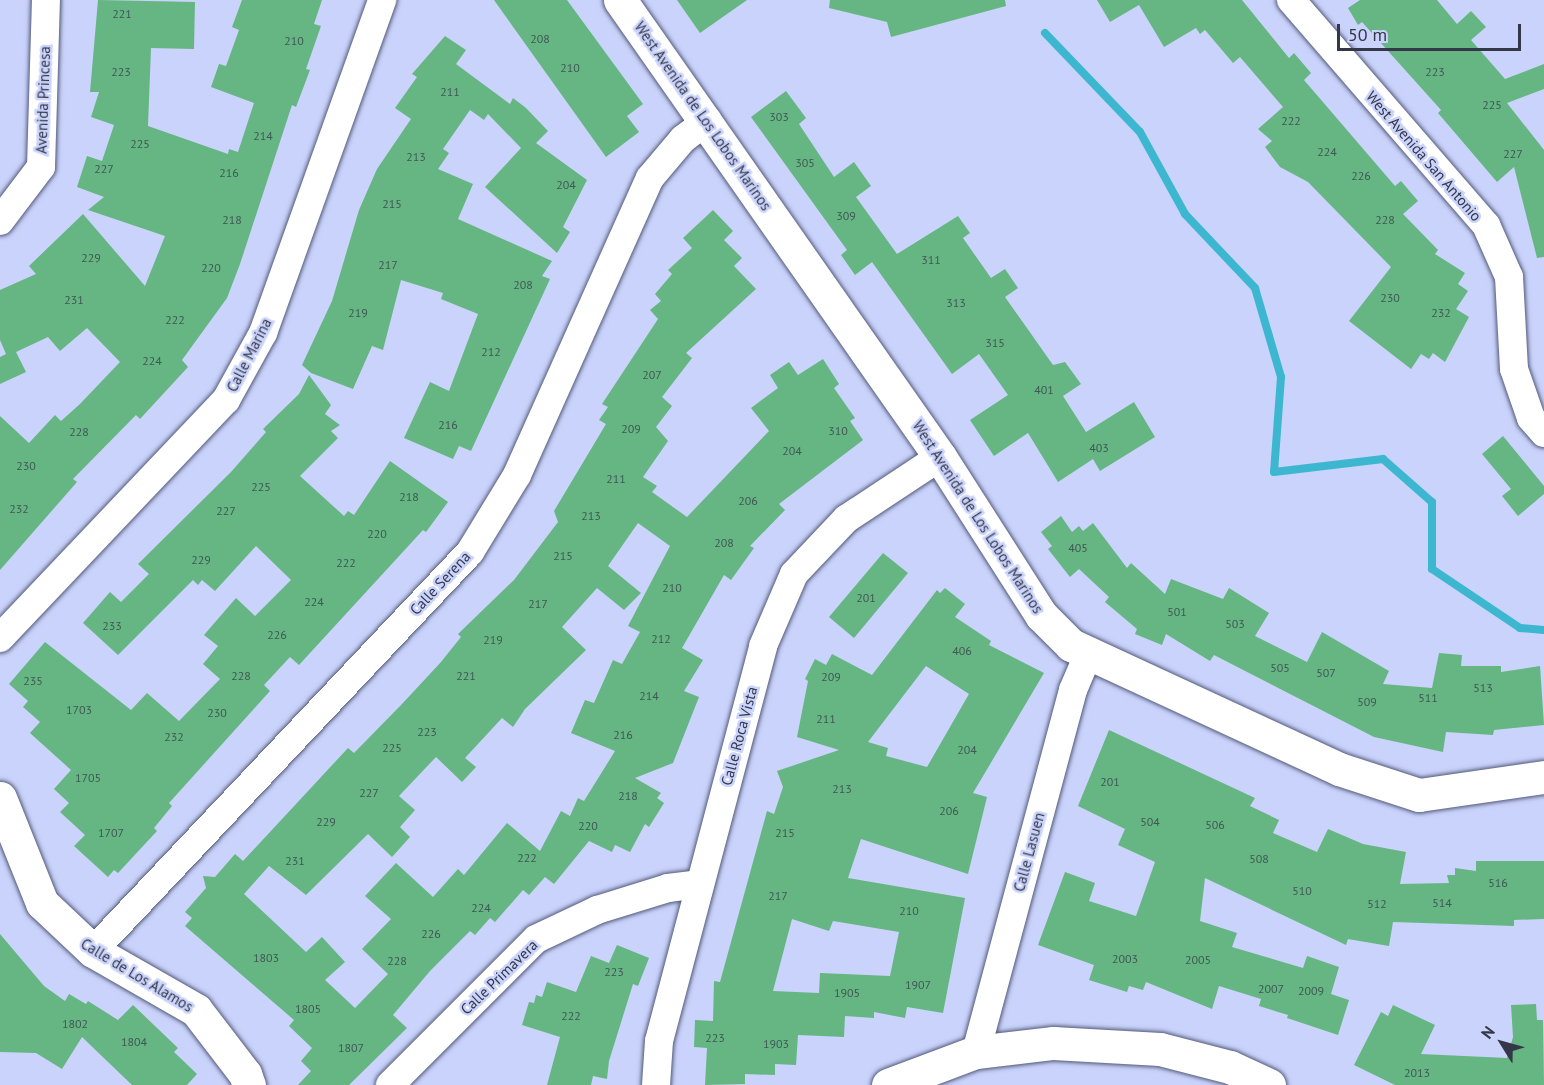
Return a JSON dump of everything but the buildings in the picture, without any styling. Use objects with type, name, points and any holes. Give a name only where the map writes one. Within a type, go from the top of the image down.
[{"type":"street","name":"Avenida Princesa","points":[[0,221],[41,167],[46,0]]},
{"type":"street","name":"Calle Marina","points":[[0,638],[226,400],[263,333],[382,0]]},
{"type":"street","name":"West Avenida de Los Lobos Marinos","points":[[620,0],[708,120],[940,457],[1041,615],[1089,654],[1339,769],[1419,795],[1544,777]]},
{"type":"street","name":"West Avenida San Antonio","points":[[1291,0],[1486,225],[1509,277],[1514,369],[1531,418],[1544,433]]},
{"type":"street","name":"Calle Serena","points":[[93,951],[470,552],[517,475],[650,178],[683,139],[708,120]]},
{"type":"street","name":"Calle Roca Vista","points":[[656,1085],[659,1041],[763,646],[794,574],[846,519],[940,457]]},
{"type":"street","name":"Calle Lasuen","points":[[976,1052],[1073,690],[1089,654]]},
{"type":"street","name":"Calle de Los Alamos","points":[[0,798],[42,903],[93,951],[196,1010],[249,1085]]},
{"type":"street","name":"Calle Primavera","points":[[390,1085],[536,939],[597,910],[668,888],[699,884]]},
{"type":"street","points":[[888,1085],[976,1052],[1053,1042],[1160,1049],[1230,1067],[1269,1085]]},
{"type":"waterway","points":[[1045,33],[1140,132],[1185,214],[1255,288],[1281,377],[1274,472],[1383,459],[1432,502],[1432,569],[1520,628],[1544,630]]}]
